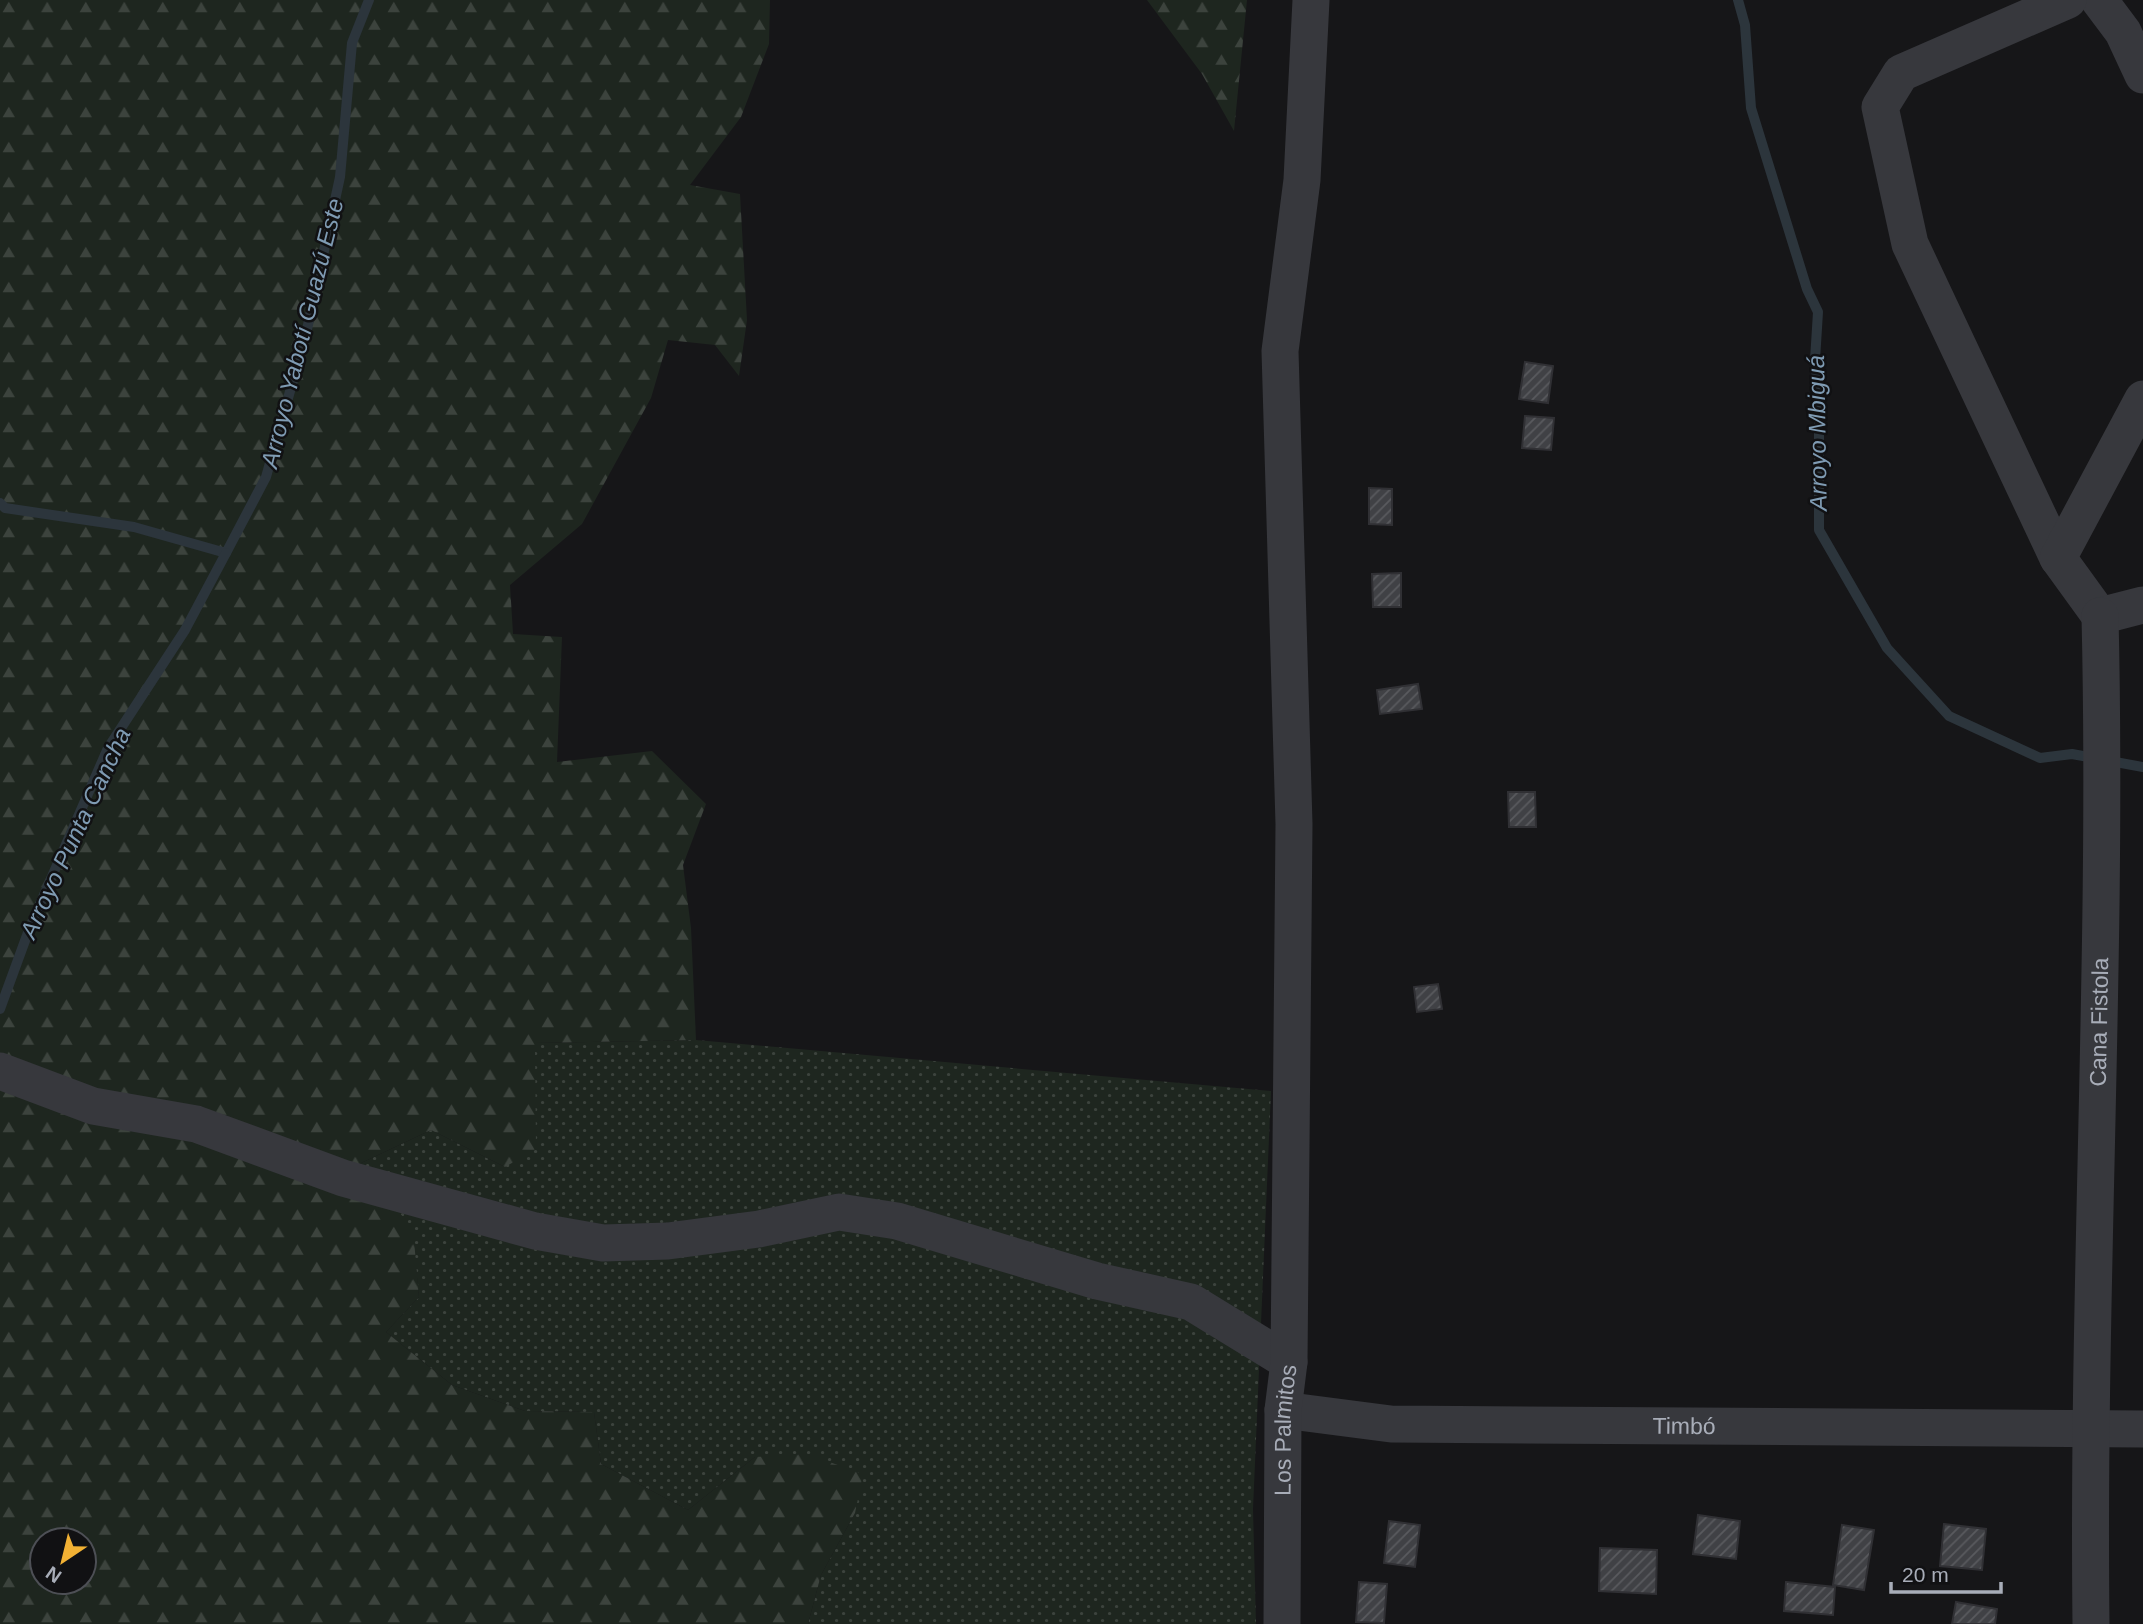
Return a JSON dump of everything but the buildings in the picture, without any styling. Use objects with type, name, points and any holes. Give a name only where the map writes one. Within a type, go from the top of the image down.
[{"type":"street","name":"Los Palmitos","points":[[1282,1624],[1283,1410],[1289,1362],[1294,824],[1280,351],[1302,180],[1311,0]]},
{"type":"street","points":[[2068,0],[1901,73],[1880,107],[1910,244],[2058,558],[2100,616],[2143,605]]},
{"type":"street","points":[[2099,0],[2123,32],[2143,75]]},
{"type":"street","points":[[2058,558],[2143,399]]},
{"type":"street","name":"Cana Fistola","points":[[2091,1624],[2089,1430],[2103,739],[2100,616]]},
{"type":"street","points":[[0,1071],[93,1106],[196,1124],[343,1178],[535,1231],[603,1243],[668,1241],[759,1229],[839,1212],[897,1221],[1097,1281],[1191,1302],[1289,1362]]},
{"type":"street","name":"Timbó","points":[[1283,1410],[1391,1424],[2143,1429]]},
{"type":"green space","points":[[0,0],[770,0],[769,44],[741,117],[690,185],[740,194],[747,320],[739,376],[715,345],[668,340],[651,398],[582,524],[510,585],[513,634],[562,637],[557,762],[652,751],[706,804],[683,865],[691,928],[696,1040],[535,1043],[536,1149],[505,1167],[431,1130],[359,1164],[413,1229],[419,1297],[386,1332],[452,1385],[525,1411],[594,1412],[601,1464],[688,1510],[755,1457],[807,1454],[863,1474],[855,1513],[821,1575],[808,1624],[0,1624]]},
{"type":"green space","points":[[1147,0],[1247,0],[1234,131],[1202,74]]},
{"type":"green space","points":[[696,1040],[1271,1091],[1253,1509],[1256,1624],[808,1624],[821,1575],[855,1513],[755,1457],[688,1510],[601,1464],[594,1412],[525,1411],[452,1385],[386,1332],[419,1297],[416,1268],[359,1164],[431,1130],[505,1167],[535,1043]]},
{"type":"waterway","name":"Arroyo Yabotí Guazú Este","points":[[0,503],[5,508],[134,527],[226,553],[266,477],[306,334],[340,177],[352,43],[369,0]]},
{"type":"waterway","name":"Arroyo Mbiguá","points":[[1738,0],[1745,25],[1751,108],[1807,289],[1818,312],[1815,360],[1819,405],[1819,530],[1887,648],[1949,716],[2040,758],[2072,754],[2143,767]]},
{"type":"waterway","name":"Arroyo Punta Cancha","points":[[0,1009],[30,927],[108,748],[185,630],[226,553]]}]
